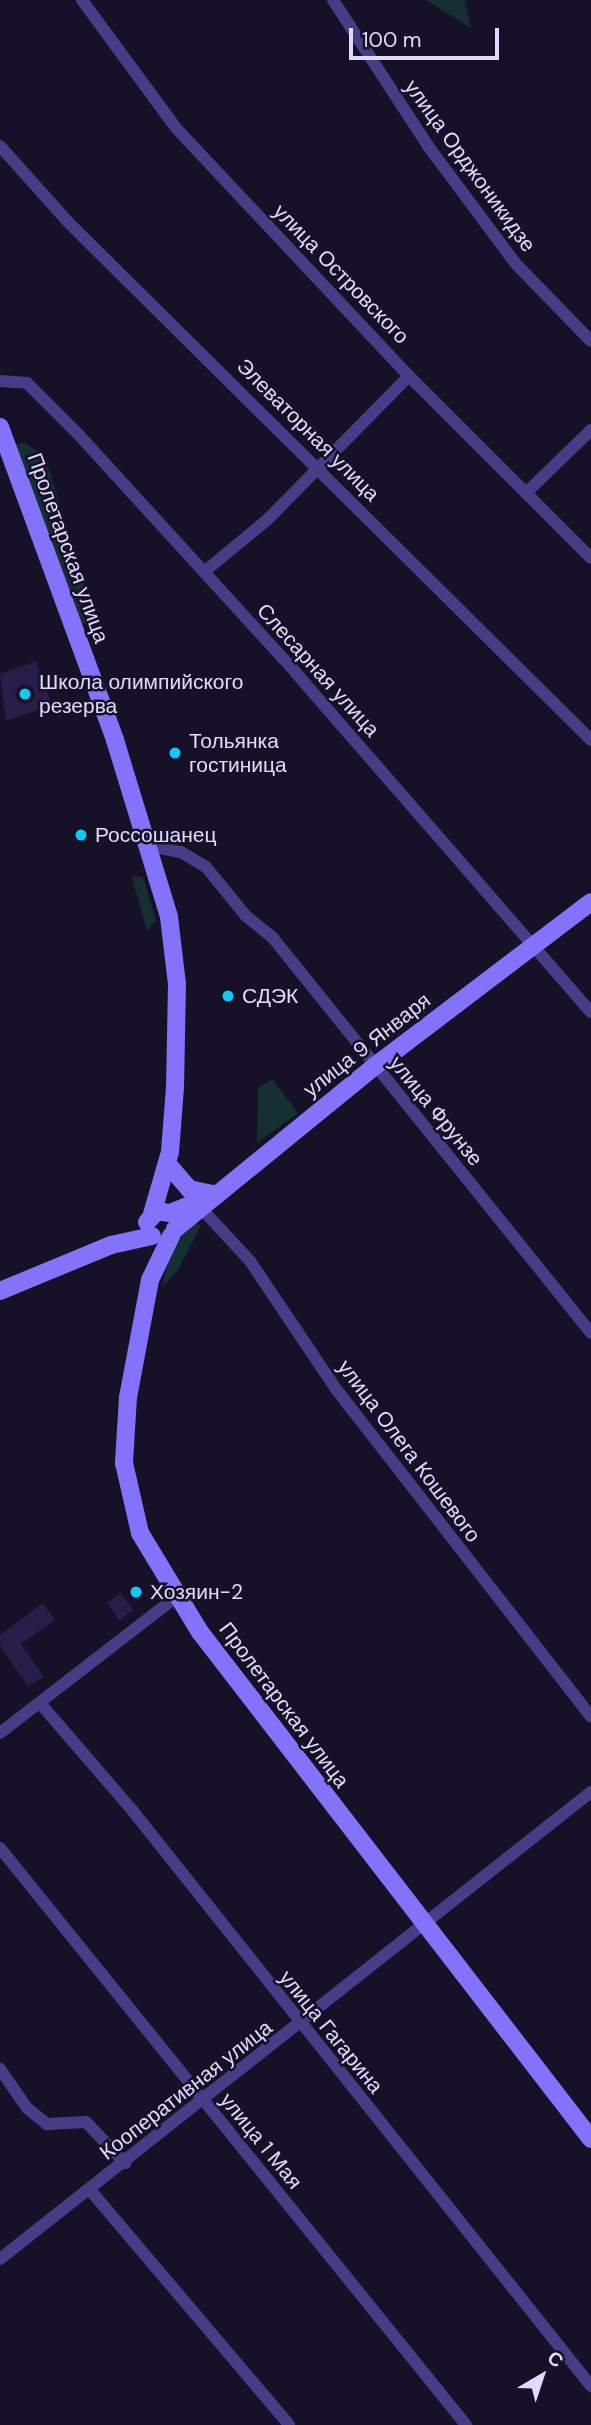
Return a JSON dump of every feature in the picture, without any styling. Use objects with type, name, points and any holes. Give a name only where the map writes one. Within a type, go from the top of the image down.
[{"type":"main road","name":"Пролетарская улица","points":[[0,427],[149,846],[169,917],[177,985],[171,1160],[128,1397],[124,1463],[140,1533],[176,1597],[423,1924],[591,2139]]},
{"type":"main road","name":"улица 9 Января","points":[[0,1292],[161,1225],[212,1196],[375,1066],[591,902]]},
{"type":"main road","points":[[171,1160],[189,1189],[212,1196]]},
{"type":"street","name":"улица Островского","points":[[82,0],[176,128],[409,376],[591,558]]},
{"type":"street","name":"улица Орджоникидзе","points":[[333,0],[428,146],[516,264],[591,341]]},
{"type":"street","name":"Элеваторная улица","points":[[0,146],[315,470],[591,740]]},
{"type":"street","points":[[204,572],[250,535],[409,376]]},
{"type":"street","name":"Слесарная улица","points":[[0,381],[27,383],[204,572],[591,1012]]},
{"type":"street","points":[[526,493],[591,430]]},
{"type":"street","name":"улица Фрунзе","points":[[149,846],[181,852],[206,867],[321,994],[375,1066],[591,1333]]},
{"type":"street","name":"улица Олега Кошевого","points":[[212,1196],[250,1261],[336,1389],[591,1716]]},
{"type":"street","points":[[0,1733],[176,1597]]},
{"type":"street","name":"улица Гагарина","points":[[40,1703],[132,1810],[299,2024],[591,2386]]},
{"type":"street","name":"Кооперативная улица","points":[[0,2259],[204,2102],[591,1792]]},
{"type":"street","name":"улица 1 Мая","points":[[0,1848],[467,2425]]},
{"type":"street","points":[[0,2069],[27,2108],[47,2124],[86,2122],[125,2163]]},
{"type":"street","points":[[90,2190],[289,2425]]},
{"type":"green space","points":[[426,0],[465,0],[471,28]]},
{"type":"green space","points":[[25,443],[45,456],[95,621],[79,626],[10,445]]},
{"type":"green space","points":[[132,877],[143,877],[156,920],[147,931]]},
{"type":"green space","points":[[272,1079],[298,1113],[257,1143],[258,1088]]},
{"type":"green space","points":[[192,1223],[201,1225],[178,1270],[162,1287],[172,1245]]},
{"type":"building","points":[[36,661],[52,705],[6,721],[0,674]]},
{"type":"building","points":[[121,1593],[133,1610],[119,1620],[107,1603]]},
{"type":"building","points":[[43,1603],[55,1620],[21,1644],[44,1677],[28,1686],[0,1646],[0,1635]]},
{"type":"place","name":"Школа олимпийского резерва","points":[[25,694]]},
{"type":"place","name":"Тольянка гостиница","points":[[175,753]]},
{"type":"place","name":"Россошанец","points":[[81,835]]},
{"type":"place","name":"СДЭК","points":[[228,996]]},
{"type":"place","name":"Хозяин-2","points":[[136,1592]]}]
